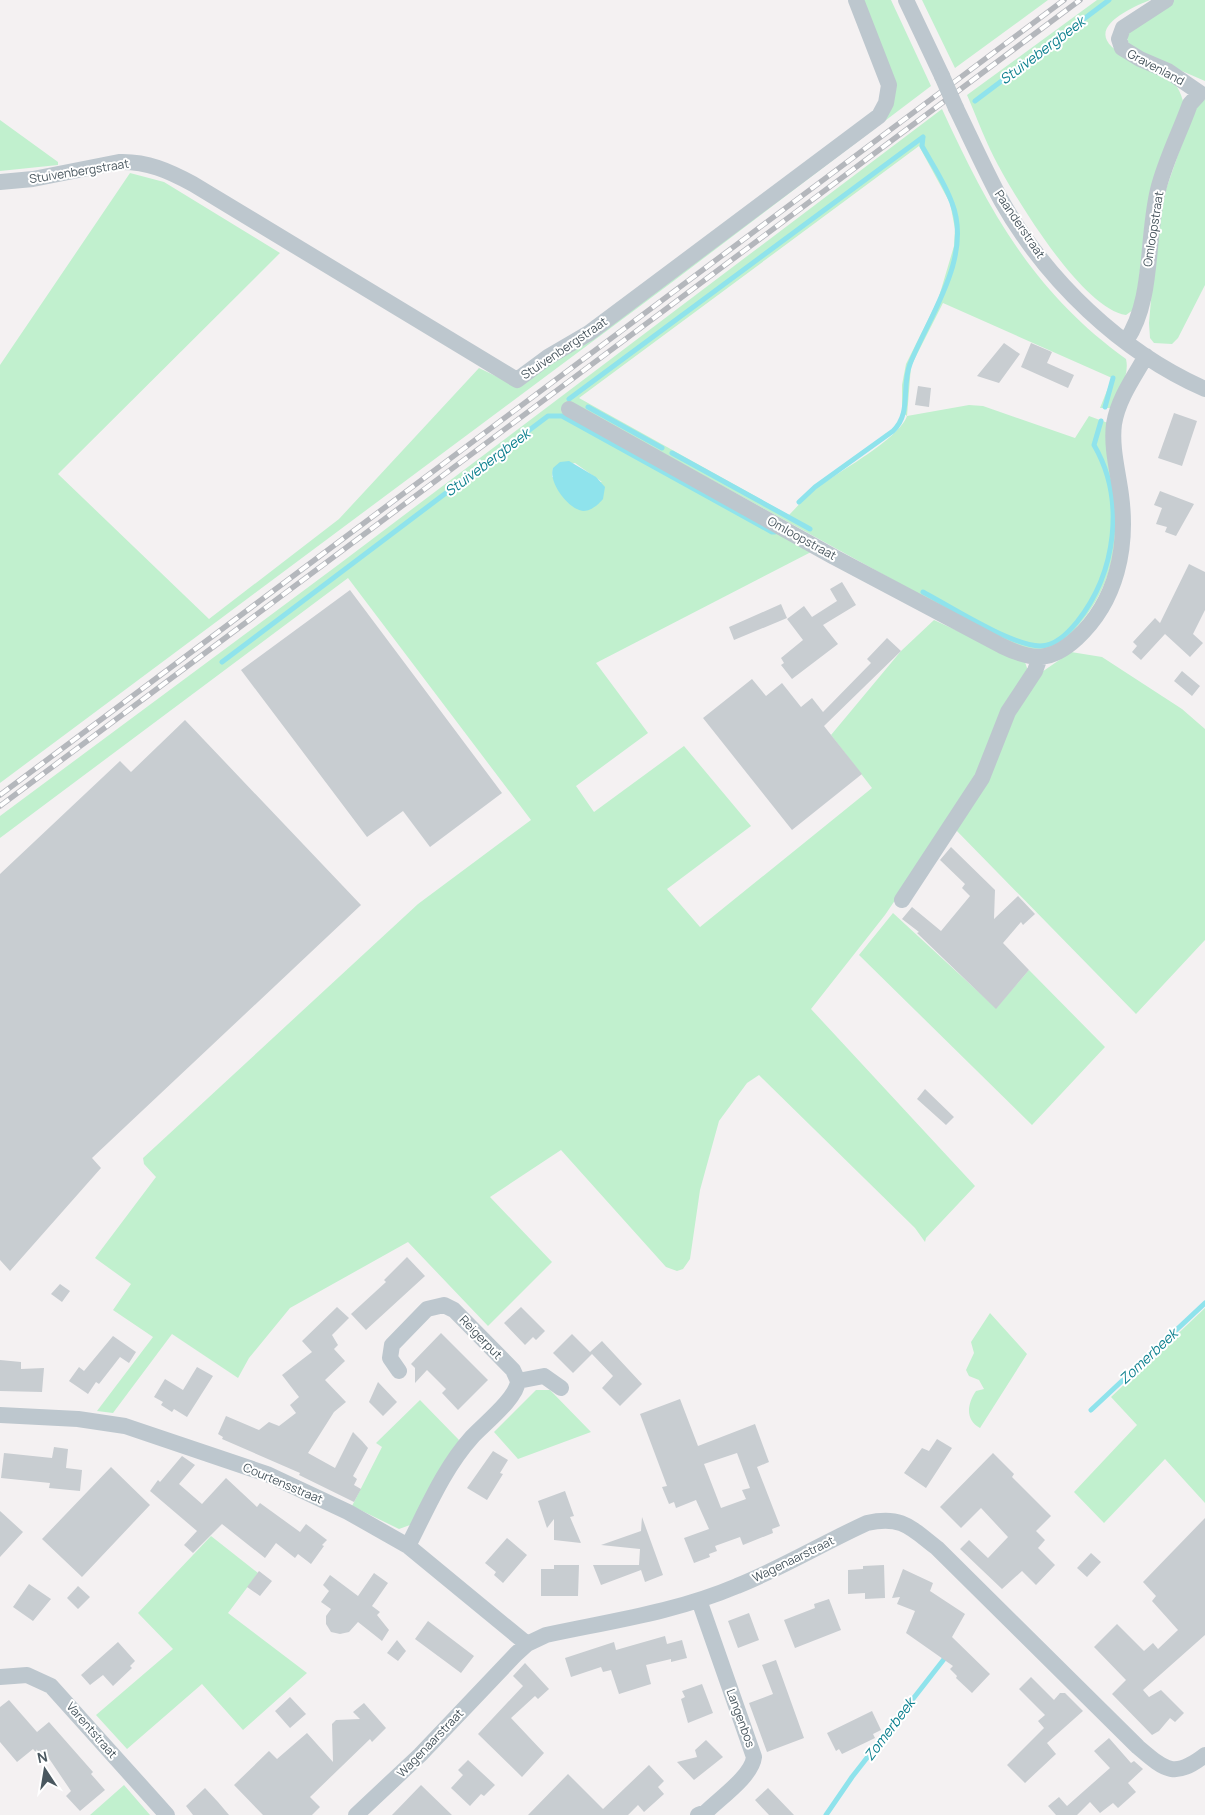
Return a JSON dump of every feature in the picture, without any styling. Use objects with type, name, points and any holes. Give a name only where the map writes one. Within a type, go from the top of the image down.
[{"type":"street","name":"Stuivenbergstraat","points":[[0,182],[34,179],[119,162],[133,161],[158,167],[193,184],[517,380],[548,357],[589,333],[879,116],[886,104],[888,85],[856,0]]},
{"type":"street","name":"Paanderstraat","points":[[906,0],[1002,202],[1037,252],[1078,300],[1126,341],[1169,372],[1205,389]]},
{"type":"street","name":"Gravenland","points":[[1166,0],[1123,28],[1119,39],[1122,48],[1140,59],[1168,70],[1203,93]]},
{"type":"street","name":"Omloopstraat","points":[[1126,341],[1138,320],[1144,303],[1150,232],[1158,188],[1190,104],[1203,93]]},
{"type":"street","points":[[902,900],[982,778],[1008,712],[1035,671],[1040,657],[1062,650],[1080,634],[1097,615],[1112,588],[1120,558],[1124,532],[1114,425],[1119,404],[1146,356]]},
{"type":"street","name":"Omloopstraat","points":[[569,409],[834,557],[1002,646],[1022,655],[1040,657]]},
{"type":"street","name":"Reigerput","points":[[399,1372],[390,1358],[390,1348],[427,1309],[444,1305],[454,1310],[514,1370],[518,1381]]},
{"type":"street","points":[[408,1546],[456,1457],[472,1436],[514,1393],[518,1381],[544,1376],[561,1388]]},
{"type":"street","name":"Courtensstraat","points":[[0,1415],[101,1421],[145,1431],[267,1474],[377,1527],[408,1546],[526,1644]]},
{"type":"street","name":"Wagenaarstraat","points":[[356,1815],[420,1756],[526,1644],[546,1634],[639,1617],[698,1600],[738,1586],[867,1524],[886,1520],[898,1521],[910,1527],[937,1548],[1159,1766],[1170,1770],[1181,1770],[1205,1755]]},
{"type":"street","name":"Langenbos","points":[[698,1600],[754,1757],[753,1766],[746,1775],[706,1812],[698,1815]]},
{"type":"street","name":"Varentstraat","points":[[0,1678],[27,1675],[51,1686],[167,1815]]},
{"type":"green space","points":[[860,0],[891,0],[931,86],[671,283],[0,783],[0,365],[130,173],[164,182],[280,253],[58,474],[209,619],[339,519],[479,368],[518,387],[888,112]]},
{"type":"green space","points":[[922,0],[1048,0],[955,68]]},
{"type":"green space","points":[[1097,0],[1150,0],[1125,12],[1110,24],[1106,31],[1106,39],[1118,51],[1171,79],[1181,95],[1184,105],[1146,215],[1137,298],[1133,310],[1126,315],[1109,308],[1091,294],[1053,252],[1020,203],[998,165],[967,95]]},
{"type":"green space","points":[[1171,0],[1205,0],[1205,81],[1131,49],[1126,36],[1130,30]]},
{"type":"green space","points":[[1205,99],[1205,285],[1178,338],[1172,344],[1154,343],[1150,338],[1149,323],[1158,221],[1163,198],[1195,106]]},
{"type":"green space","points":[[942,109],[996,215],[1039,277],[1093,333],[1126,359],[1125,378],[1111,408],[1100,408],[1112,378],[943,303],[911,366],[907,416],[969,405],[983,406],[1075,438],[1089,416],[1108,423],[1116,505],[1113,555],[1106,580],[1094,604],[1077,627],[1064,640],[1054,647],[1036,651],[993,635],[572,403],[561,411],[813,551],[596,663],[648,733],[576,786],[594,812],[684,746],[751,826],[667,889],[700,927],[872,788],[831,735],[901,651],[934,620],[1025,662],[1028,671],[982,772],[885,915],[811,1009],[975,1186],[926,1238],[925,1242],[915,1228],[759,1075],[747,1083],[719,1121],[700,1190],[690,1259],[683,1269],[677,1271],[666,1267],[561,1150],[490,1197],[552,1262],[488,1326],[408,1242],[290,1308],[249,1358],[238,1378],[172,1334],[113,1413],[97,1411],[153,1337],[113,1310],[131,1284],[95,1258],[156,1177],[144,1164],[143,1158],[418,904],[531,820],[348,578],[0,838],[0,816],[338,565]],"holes":[[[919,146],[950,203],[955,229],[954,246],[938,300],[906,364],[902,385],[902,412],[907,416],[902,425],[881,445],[813,491],[789,515],[579,398]],[[575,463],[602,482],[552,477],[553,468]]]},
{"type":"green space","points":[[0,120],[58,162],[58,165],[0,171]]},
{"type":"green space","points":[[1071,652],[1102,657],[1182,709],[1205,729],[1205,940],[1136,1014],[954,828],[1011,714],[1036,676]]},
{"type":"green space","points":[[893,913],[996,1008],[1029,970],[1105,1047],[1032,1125],[859,955]]},
{"type":"green space","points":[[1205,1308],[1205,1503],[1165,1459],[1104,1523],[1074,1492],[1137,1425],[1111,1397]]},
{"type":"green space","points":[[990,1313],[1027,1354],[980,1428],[972,1421],[969,1406],[976,1391],[984,1389],[979,1380],[969,1376],[966,1370],[974,1353],[971,1342]]},
{"type":"green space","points":[[536,1390],[550,1390],[591,1432],[518,1459],[494,1432]]},
{"type":"green space","points":[[420,1400],[459,1440],[410,1525],[399,1529],[352,1506],[382,1447],[376,1443]]},
{"type":"green space","points":[[211,1536],[258,1573],[228,1613],[307,1673],[243,1730],[202,1684],[127,1749],[96,1715],[173,1649],[138,1613]]},
{"type":"green space","points":[[124,1785],[150,1815],[90,1815]]},
{"type":"water","points":[[569,461],[596,477],[605,487],[603,499],[592,509],[583,511],[577,509],[560,494],[556,487],[552,474],[553,468],[560,462]]},
{"type":"building","points":[[1004,343],[1020,354],[999,383],[977,376]]},
{"type":"building","points":[[1031,343],[1052,352],[1047,363],[1074,375],[1068,388],[1021,367]]},
{"type":"building","points":[[918,386],[931,388],[929,407],[915,405]]},
{"type":"building","points":[[1174,413],[1197,421],[1182,466],[1158,458]]},
{"type":"building","points":[[1160,491],[1194,504],[1176,536],[1165,532],[1167,527],[1156,524],[1162,508],[1154,505]]},
{"type":"building","points":[[1189,564],[1205,572],[1205,610],[1193,634],[1203,643],[1190,657],[1165,634],[1141,660],[1132,652],[1137,646],[1133,642],[1155,618],[1160,623]]},
{"type":"building","points":[[842,582],[856,605],[823,625],[838,644],[792,679],[781,665],[784,663],[781,658],[803,640],[787,619],[804,606],[812,617],[837,601],[830,589]]},
{"type":"building","points":[[350,590],[502,793],[430,847],[403,811],[367,837],[241,670]]},
{"type":"building","points":[[781,604],[787,618],[734,640],[729,627]]},
{"type":"building","points":[[887,638],[901,651],[824,726],[862,774],[792,830],[703,718],[752,679],[766,696],[782,683],[801,707],[812,698],[823,712],[871,663],[867,659]]},
{"type":"building","points":[[1182,671],[1200,686],[1192,696],[1174,681]]},
{"type":"building","points":[[185,720],[361,905],[92,1158],[101,1168],[10,1271],[0,1260],[0,874],[120,761],[131,772]]},
{"type":"building","points":[[951,847],[995,890],[994,919],[1018,896],[1035,914],[1023,925],[1021,922],[1003,943],[1029,970],[996,1009],[917,933],[919,932],[902,919],[912,907],[941,931],[970,896],[962,888],[965,884],[940,860]]},
{"type":"building","points":[[925,1089],[954,1117],[946,1125],[917,1099]]},
{"type":"building","points":[[407,1257],[425,1276],[366,1330],[351,1314],[386,1282],[384,1280]]},
{"type":"building","points":[[60,1284],[70,1291],[62,1302],[51,1294]]},
{"type":"building","points":[[337,1307],[349,1318],[332,1335],[338,1345],[334,1349],[345,1361],[325,1380],[346,1402],[334,1412],[308,1453],[335,1468],[353,1432],[362,1441],[368,1448],[353,1476],[357,1479],[354,1485],[361,1489],[354,1502],[299,1475],[300,1473],[222,1439],[223,1437],[218,1434],[226,1416],[259,1430],[269,1422],[279,1426],[296,1413],[290,1405],[299,1397],[282,1375],[312,1352],[302,1341]]},
{"type":"building","points":[[521,1307],[545,1331],[536,1340],[533,1337],[525,1345],[504,1323]]},
{"type":"building","points":[[441,1333],[488,1380],[458,1410],[442,1393],[446,1389],[427,1370],[415,1383],[415,1368],[411,1364]]},
{"type":"building","points":[[572,1334],[590,1352],[602,1341],[642,1384],[620,1406],[602,1388],[613,1376],[592,1354],[573,1373],[553,1353]]},
{"type":"building","points":[[113,1336],[136,1352],[129,1363],[120,1357],[99,1384],[96,1382],[88,1394],[69,1381],[79,1367],[84,1371]]},
{"type":"building","points":[[0,1360],[21,1362],[21,1369],[44,1368],[42,1392],[0,1391]]},
{"type":"building","points":[[197,1367],[213,1376],[187,1417],[174,1409],[172,1412],[161,1405],[163,1402],[154,1397],[165,1379],[183,1390]]},
{"type":"building","points":[[378,1382],[397,1402],[383,1416],[369,1402]]},
{"type":"building","points":[[680,1399],[698,1446],[755,1424],[769,1462],[757,1467],[780,1526],[772,1529],[773,1533],[743,1545],[740,1537],[715,1546],[717,1551],[709,1554],[710,1557],[694,1563],[684,1538],[709,1529],[696,1500],[676,1508],[674,1502],[669,1504],[662,1487],[667,1486],[640,1414]],"holes":[[[737,1453],[750,1488],[742,1490],[746,1499],[721,1508],[704,1464]]]},
{"type":"building","points":[[937,1439],[952,1448],[926,1488],[904,1473],[922,1448],[929,1451]]},
{"type":"building","points":[[54,1447],[68,1449],[66,1468],[82,1470],[80,1491],[49,1488],[50,1483],[1,1478],[4,1453],[52,1458]]},
{"type":"building","points":[[493,1451],[508,1460],[500,1473],[503,1474],[487,1500],[467,1488]]},
{"type":"building","points":[[993,1453],[1014,1474],[1012,1477],[1051,1516],[1036,1531],[1045,1540],[1038,1548],[1055,1565],[1036,1585],[1022,1571],[1002,1589],[960,1549],[969,1540],[988,1558],[1008,1537],[981,1508],[961,1528],[940,1507]]},
{"type":"building","points":[[182,1456],[195,1465],[179,1484],[202,1504],[226,1478],[257,1507],[260,1503],[300,1532],[306,1524],[327,1540],[311,1564],[298,1554],[295,1558],[276,1543],[265,1558],[222,1524],[193,1553],[184,1545],[197,1531],[150,1491],[158,1480],[160,1482]]},
{"type":"building","points":[[111,1467],[150,1505],[82,1577],[42,1539]]},
{"type":"building","points":[[565,1491],[574,1516],[570,1517],[581,1543],[554,1540],[554,1519],[547,1528],[538,1501]]},
{"type":"building","points":[[0,1511],[23,1532],[0,1557]]},
{"type":"building","points":[[642,1517],[663,1575],[645,1582],[641,1570],[601,1585],[593,1565],[639,1565],[640,1549],[601,1545],[641,1531]]},
{"type":"building","points":[[1205,1518],[1205,1635],[1143,1690],[1149,1697],[1161,1690],[1184,1713],[1175,1722],[1170,1718],[1159,1731],[1152,1735],[1112,1694],[1126,1680],[1094,1647],[1117,1624],[1144,1651],[1153,1643],[1158,1649],[1178,1630],[1152,1601],[1156,1596],[1143,1582]]},
{"type":"building","points":[[507,1538],[527,1555],[503,1583],[494,1575],[496,1572],[485,1563]]},
{"type":"building","points":[[1091,1553],[1101,1562],[1087,1577],[1077,1568]]},
{"type":"building","points":[[554,1565],[579,1565],[578,1596],[541,1596],[541,1569],[554,1569]]},
{"type":"building","points":[[884,1565],[885,1598],[865,1599],[865,1593],[848,1594],[848,1570],[863,1569],[863,1566]]},
{"type":"building","points":[[903,1569],[933,1583],[930,1591],[965,1614],[952,1637],[990,1674],[972,1693],[956,1678],[957,1676],[950,1669],[953,1666],[906,1633],[915,1611],[897,1604],[900,1597],[892,1598]]},
{"type":"building","points":[[259,1571],[272,1581],[260,1596],[247,1587]]},
{"type":"building","points":[[374,1573],[388,1583],[372,1606],[380,1612],[377,1615],[389,1630],[382,1641],[358,1622],[349,1632],[340,1634],[331,1632],[326,1624],[326,1616],[331,1609],[321,1602],[329,1591],[323,1585],[330,1575],[358,1596]]},
{"type":"building","points":[[29,1584],[51,1599],[33,1621],[13,1607]]},
{"type":"building","points":[[78,1586],[90,1597],[78,1609],[67,1598]]},
{"type":"building","points":[[829,1599],[841,1630],[795,1648],[784,1620],[815,1608],[814,1604]]},
{"type":"building","points":[[749,1613],[759,1640],[738,1648],[728,1621]]},
{"type":"building","points":[[428,1621],[474,1656],[461,1673],[415,1639]]},
{"type":"building","points":[[665,1636],[667,1644],[682,1640],[687,1658],[671,1662],[671,1659],[646,1665],[651,1684],[619,1694],[611,1670],[603,1672],[601,1667],[571,1677],[565,1658],[614,1642],[616,1650]]},
{"type":"building","points":[[397,1640],[406,1651],[398,1661],[387,1653]]},
{"type":"building","points":[[118,1642],[135,1661],[130,1666],[132,1668],[113,1686],[103,1675],[90,1685],[81,1675]]},
{"type":"building","points":[[776,1660],[804,1738],[767,1752],[749,1703],[773,1694],[762,1665]]},
{"type":"building","points":[[525,1663],[549,1689],[538,1699],[535,1696],[511,1718],[544,1753],[522,1777],[478,1734],[523,1686],[513,1676]]},
{"type":"building","points":[[1031,1677],[1054,1700],[1060,1693],[1065,1693],[1083,1711],[1047,1743],[1056,1754],[1025,1783],[1007,1765],[1044,1728],[1038,1721],[1045,1715],[1019,1689]]},
{"type":"building","points":[[702,1684],[713,1713],[688,1723],[681,1699],[685,1697],[682,1691]]},
{"type":"building","points":[[290,1697],[306,1714],[290,1728],[275,1711]]},
{"type":"building","points":[[9,1700],[37,1732],[49,1722],[93,1772],[91,1774],[105,1790],[80,1811],[66,1796],[71,1791],[46,1754],[41,1758],[33,1749],[17,1762],[0,1742],[0,1707]]},
{"type":"building","points":[[364,1703],[386,1728],[372,1742],[370,1739],[310,1797],[320,1807],[312,1815],[263,1815],[234,1785],[269,1751],[277,1759],[307,1733],[333,1762],[332,1724],[336,1720],[360,1719],[353,1712]]},
{"type":"building","points":[[872,1711],[881,1730],[873,1734],[875,1738],[842,1754],[839,1749],[836,1751],[827,1733]]},
{"type":"building","points":[[1109,1738],[1131,1763],[1134,1761],[1143,1769],[1128,1783],[1136,1792],[1118,1808],[1113,1803],[1100,1813],[1090,1802],[1077,1815],[1056,1815],[1048,1806],[1059,1797],[1067,1806],[1110,1768],[1094,1751]]},
{"type":"building","points":[[706,1740],[723,1757],[694,1780],[677,1762],[697,1757],[695,1750]]},
{"type":"building","points":[[468,1760],[495,1785],[484,1796],[481,1794],[470,1806],[451,1788],[463,1775],[458,1770]]},
{"type":"building","points":[[649,1765],[664,1781],[658,1787],[664,1794],[644,1812],[638,1805],[628,1815],[528,1815],[568,1774],[603,1809]]},
{"type":"building","points":[[421,1785],[452,1815],[392,1815]]},
{"type":"building","points":[[205,1788],[229,1815],[193,1815],[186,1806]]},
{"type":"building","points":[[768,1788],[794,1815],[769,1815],[755,1800]]},
{"type":"waterway","name":"Stuivebergbeek","points":[[975,101],[1109,0]]},
{"type":"waterway","points":[[569,399],[923,137]]},
{"type":"waterway","name":"Stuivebergbeek","points":[[799,502],[815,487],[893,431],[899,424],[902,416],[907,373],[946,286],[957,244],[957,223],[952,203],[922,146],[923,137]]},
{"type":"waterway","points":[[1105,407],[1113,378]]},
{"type":"waterway","points":[[588,407],[662,448]]},
{"type":"waterway","name":"Stuivebergbeek","points":[[222,662],[548,416],[562,416],[775,532]]},
{"type":"waterway","points":[[923,592],[997,632],[1028,644],[1040,646],[1051,644],[1069,631],[1090,603],[1101,581],[1108,559],[1112,536],[1113,512],[1110,489],[1104,466],[1094,445],[1101,421]]},
{"type":"waterway","points":[[672,453],[810,529]]},
{"type":"waterway","name":"Zomerbeek","points":[[1091,1410],[1205,1303]]},
{"type":"waterway","name":"Zomerbeek","points":[[826,1815],[852,1777],[948,1654]]},
{"type":"railway","points":[[0,795],[1064,0]]},
{"type":"railway","points":[[0,806],[1080,0]]}]
